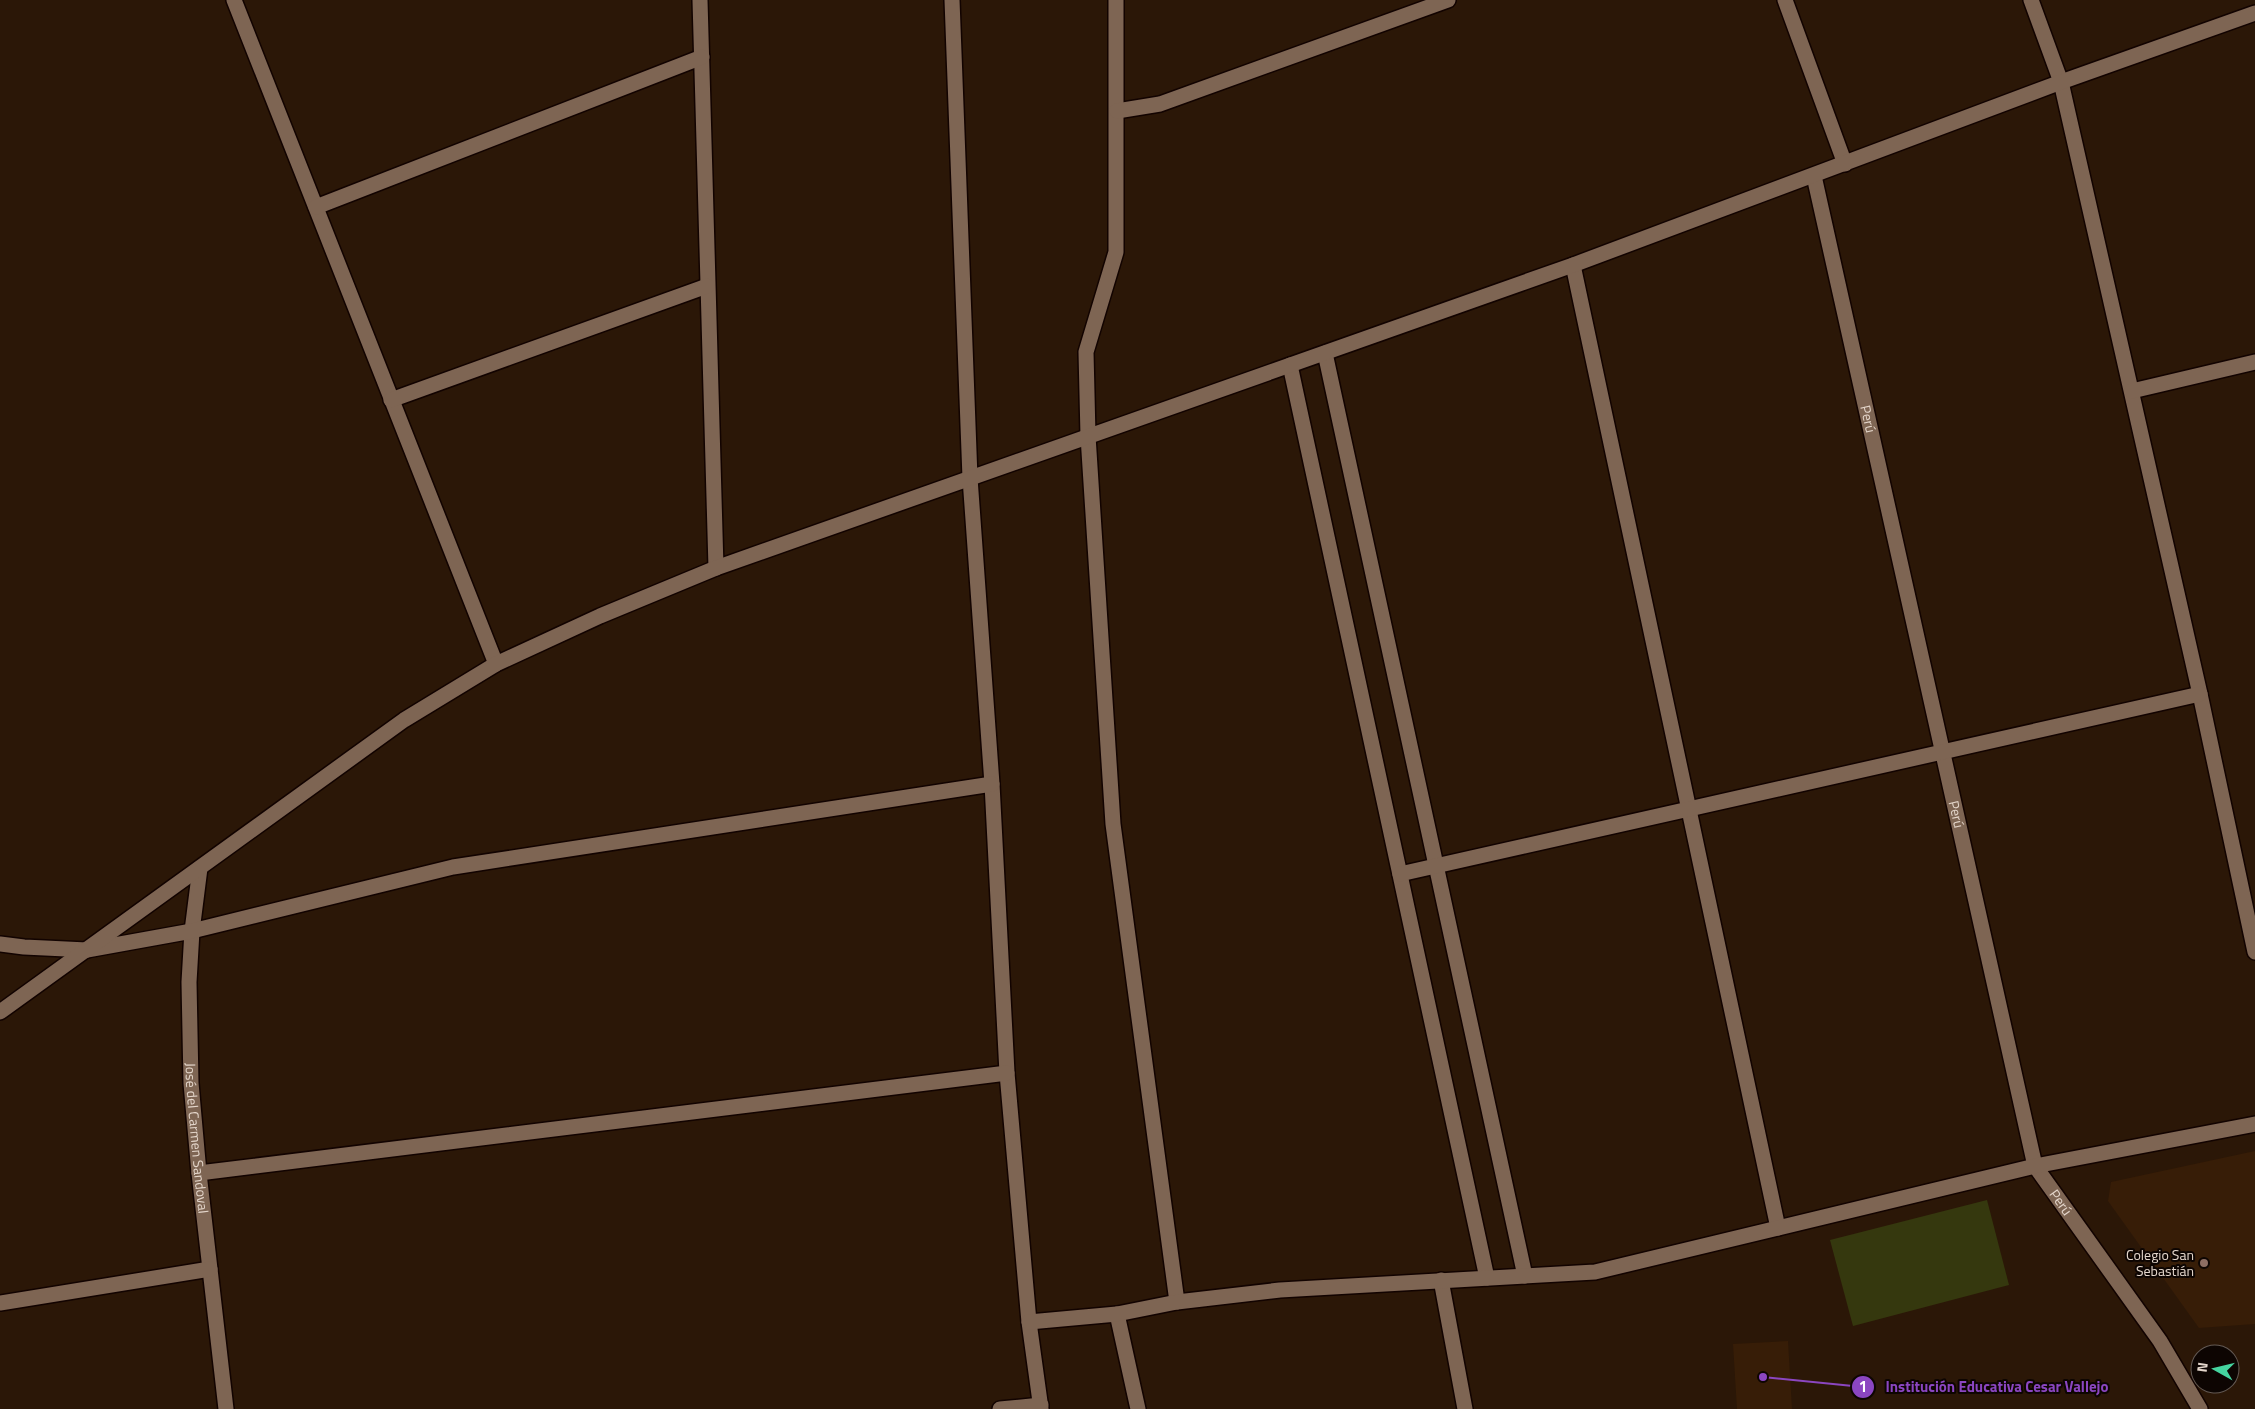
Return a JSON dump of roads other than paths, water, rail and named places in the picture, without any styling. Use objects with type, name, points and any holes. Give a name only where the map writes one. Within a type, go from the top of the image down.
[{"type":"street","points":[[234,0],[496,664]]},
{"type":"street","points":[[700,0],[716,568]]},
{"type":"street","points":[[952,0],[970,478],[992,784],[1007,1073],[1029,1322],[1041,1407],[1000,1409]]},
{"type":"street","points":[[1116,0],[1116,252],[1086,352],[1088,436],[1113,824],[1177,1302]]},
{"type":"street","points":[[1117,111],[1160,104],[1448,0]]},
{"type":"street","points":[[1785,0],[1845,164]]},
{"type":"street","points":[[2031,0],[2061,82],[2200,694],[2255,952]]},
{"type":"street","points":[[0,1012],[404,720],[496,664],[600,616],[716,568],[1573,266],[2061,82],[2255,13]]},
{"type":"street","points":[[316,207],[702,57]]},
{"type":"street","name":"Perú","points":[[1814,176],[2035,1166],[2160,1341],[2200,1409]]},
{"type":"street","points":[[1573,266],[1778,1228]]},
{"type":"street","points":[[391,400],[707,286]]},
{"type":"street","points":[[1325,353],[1525,1276]]},
{"type":"street","points":[[2132,391],[2255,362]]},
{"type":"street","points":[[1290,366],[1486,1278]]},
{"type":"street","points":[[1400,874],[2200,694]]},
{"type":"street","points":[[0,944],[24,948],[87,950],[192,930],[453,867],[992,784]]},
{"type":"street","name":"José del Carmen Sandoval","points":[[200,868],[192,930],[189,982],[191,1082],[199,1173],[226,1409]]},
{"type":"street","points":[[199,1173],[1007,1073]]},
{"type":"street","points":[[1029,1322],[1117,1314],[1177,1302],[1280,1290],[1595,1272],[2035,1166],[2255,1124]]},
{"type":"street","points":[[0,1303],[210,1269]]},
{"type":"street","points":[[1441,1280],[1465,1409]]},
{"type":"street","points":[[1117,1314],[1138,1409]]},
{"type":"place","name":"Colegio San Sebastián","points":[[2204,1263]]},
{"type":"place","name":"Institución Educativa Cesar Vallejo","points":[[1763,1377]]}]
